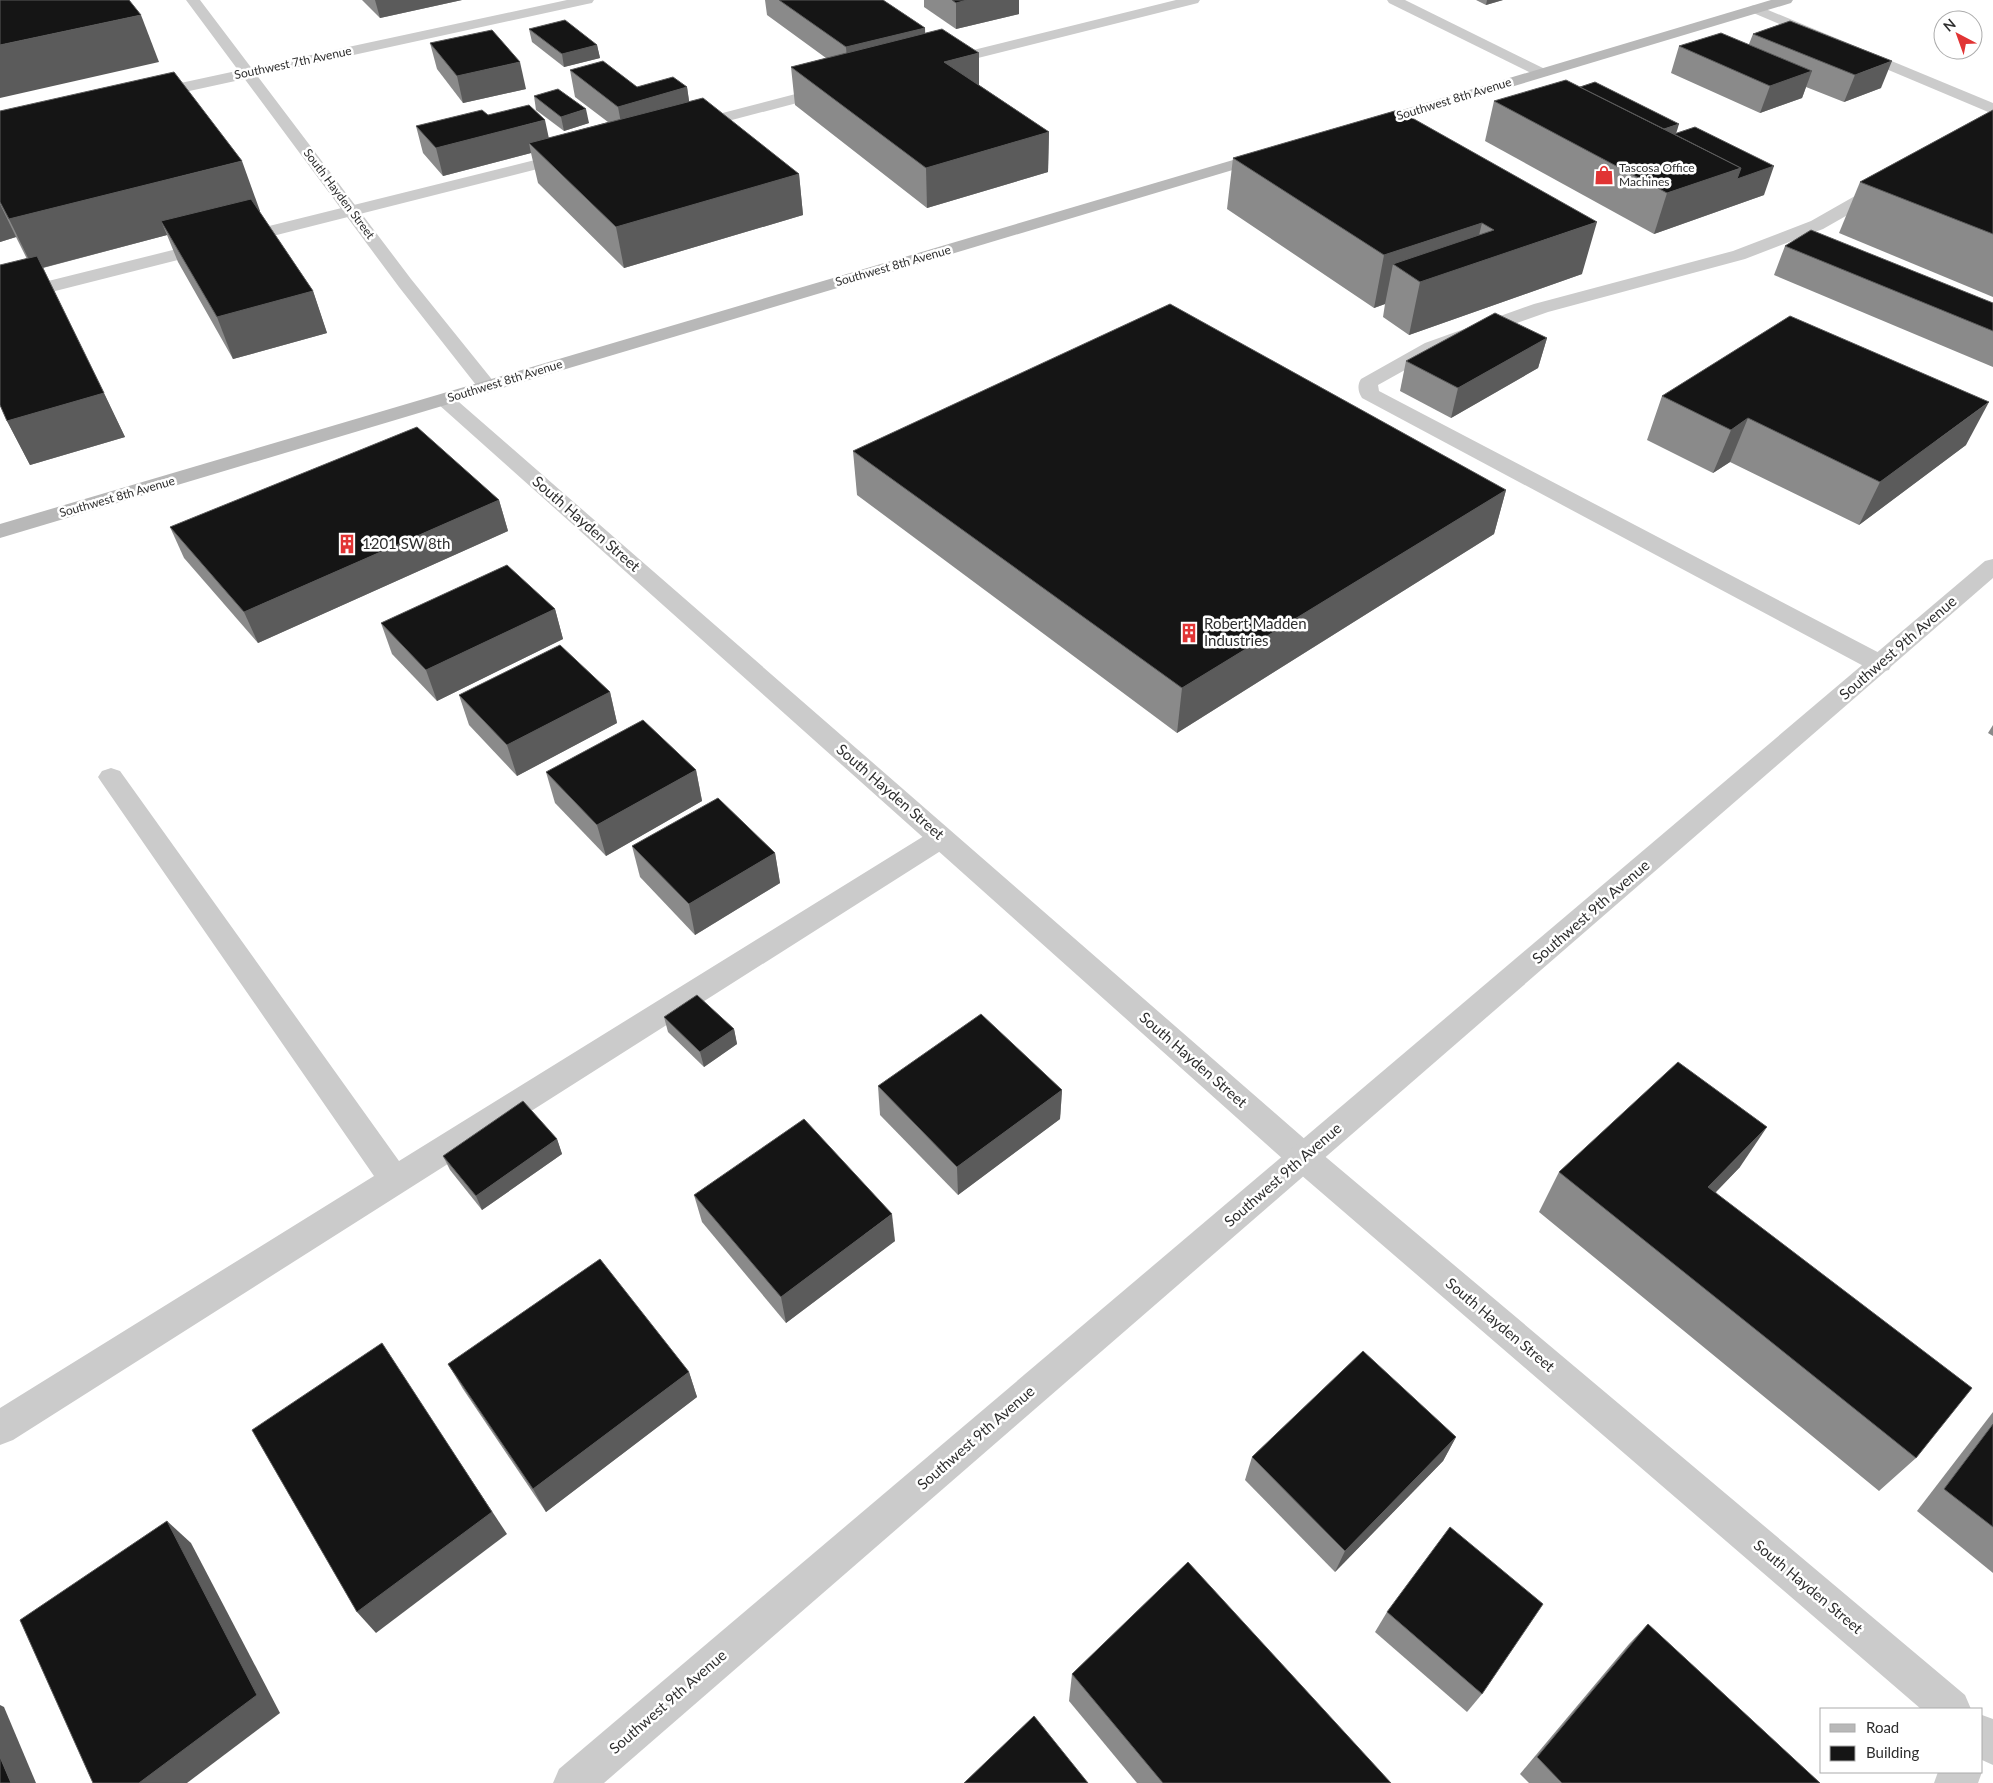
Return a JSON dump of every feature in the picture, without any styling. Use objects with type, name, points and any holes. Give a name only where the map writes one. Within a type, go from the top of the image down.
[{"type":"main road","name":"Southwest 8th Avenue","points":[[1351,130],[1786,0]]},
{"type":"main road","name":"Southwest 8th Avenue","points":[[0,531],[1286,149]]},
{"type":"street","name":"South Hayden Street","points":[[193,0],[486,386]]},
{"type":"street","name":"Southwest 7th Avenue","points":[[133,98],[587,0]]},
{"type":"street","points":[[926,66],[1193,0]]},
{"type":"street","points":[[1394,0],[1542,73]]},
{"type":"street","points":[[1756,9],[1993,109]]},
{"type":"street","points":[[678,129],[850,86]]},
{"type":"street","points":[[0,299],[582,153]]},
{"type":"street","points":[[1880,664],[1369,394],[1368,383],[1432,347],[1523,314],[1739,255],[1817,225],[1901,177]]},
{"type":"street","name":"South Hayden Street","points":[[445,400],[1304,1158],[1950,1708]]},
{"type":"street","name":"Southwest 9th Avenue","points":[[573,1783],[1993,566]]},
{"type":"street","points":[[111,777],[395,1180]]},
{"type":"street","points":[[0,1428],[941,838]]},
{"type":"building","points":[[0,0],[129,0],[141,15],[0,45]]},
{"type":"building","points":[[779,0],[883,0],[925,28],[846,47]]},
{"type":"building","points":[[952,0],[967,0],[956,3]]},
{"type":"building","points":[[565,20],[597,45],[562,54],[529,29]]},
{"type":"building","points":[[1790,21],[1892,61],[1855,75],[1753,34]]},
{"type":"building","points":[[942,29],[979,53],[944,62],[1049,132],[926,168],[791,67]]},
{"type":"building","points":[[492,30],[520,62],[457,76],[430,43]]},
{"type":"building","points":[[1721,33],[1812,71],[1770,86],[1679,46]]},
{"type":"building","points":[[603,61],[637,87],[673,77],[687,87],[618,107],[570,70]]},
{"type":"building","points":[[174,72],[242,161],[9,219],[0,202],[0,111]]},
{"type":"building","points":[[1566,80],[1741,168],[1667,193],[1494,101]]},
{"type":"building","points":[[1595,82],[1679,124],[1664,129],[1580,87]]},
{"type":"building","points":[[558,89],[586,109],[561,117],[534,96]]},
{"type":"building","points":[[703,98],[799,174],[616,227],[529,143]]},
{"type":"building","points":[[529,105],[545,120],[436,148],[416,126],[482,110],[488,115]]},
{"type":"building","points":[[1398,110],[1597,222],[1420,282],[1393,264],[1494,230],[1482,223],[1384,255],[1233,158]]},
{"type":"building","points":[[1993,110],[1993,234],[1860,182]]},
{"type":"building","points":[[1695,127],[1774,166],[1737,179],[1741,168],[1674,134]]},
{"type":"building","points":[[251,199],[313,291],[217,317],[161,221]]},
{"type":"building","points":[[1811,230],[1993,303],[1993,331],[1785,246]]},
{"type":"building","points":[[37,256],[104,393],[7,421],[0,405],[0,265]]},
{"type":"building","name":"Robert Madden Industries","points":[[1170,304],[1506,490],[1182,688],[853,451]]},
{"type":"building","points":[[1495,313],[1547,338],[1458,388],[1406,361]]},
{"type":"building","points":[[1790,316],[1989,402],[1880,482],[1748,418],[1731,430],[1662,396]]},
{"type":"building","name":"1201 SW 8th","points":[[417,427],[499,500],[244,612],[170,527]]},
{"type":"building","points":[[507,565],[555,609],[426,670],[381,623]]},
{"type":"building","points":[[560,645],[610,692],[507,745],[459,695]]},
{"type":"building","points":[[643,720],[696,770],[597,825],[546,772]]},
{"type":"building","points":[[718,798],[775,853],[689,904],[632,846]]},
{"type":"building","points":[[697,995],[734,1029],[700,1052],[664,1017]]},
{"type":"building","points":[[981,1014],[1062,1090],[957,1167],[878,1086]]},
{"type":"building","points":[[1678,1062],[1767,1127],[1708,1187],[1972,1388],[1916,1458],[1559,1172]]},
{"type":"building","points":[[523,1101],[557,1139],[476,1196],[443,1156]]},
{"type":"building","points":[[804,1119],[892,1214],[781,1297],[694,1195]]},
{"type":"building","points":[[600,1259],[689,1372],[533,1489],[448,1364]]},
{"type":"building","points":[[382,1343],[492,1512],[357,1612],[252,1430]]},
{"type":"building","points":[[1363,1351],[1456,1437],[1345,1551],[1252,1457]]},
{"type":"building","points":[[1993,1424],[1993,1527],[1944,1489]]},
{"type":"building","points":[[167,1521],[257,1695],[139,1783],[93,1783],[20,1620]]},
{"type":"building","points":[[1450,1527],[1543,1604],[1482,1694],[1387,1612]]},
{"type":"building","points":[[1188,1562],[1391,1783],[1163,1783],[1072,1674]]},
{"type":"building","points":[[1648,1624],[1820,1783],[1562,1783],[1537,1757]]},
{"type":"building","points":[[1034,1716],[1088,1783],[964,1783]]},
{"type":"building","points":[[0,1757],[11,1783],[0,1783]]},
{"type":"place","name":"Tascosa Office Machines","points":[[1604,175]]},
{"type":"place","name":"1201 SW 8th","points":[[347,544]]},
{"type":"place","name":"Robert Madden Industries","points":[[1189,633]]}]
